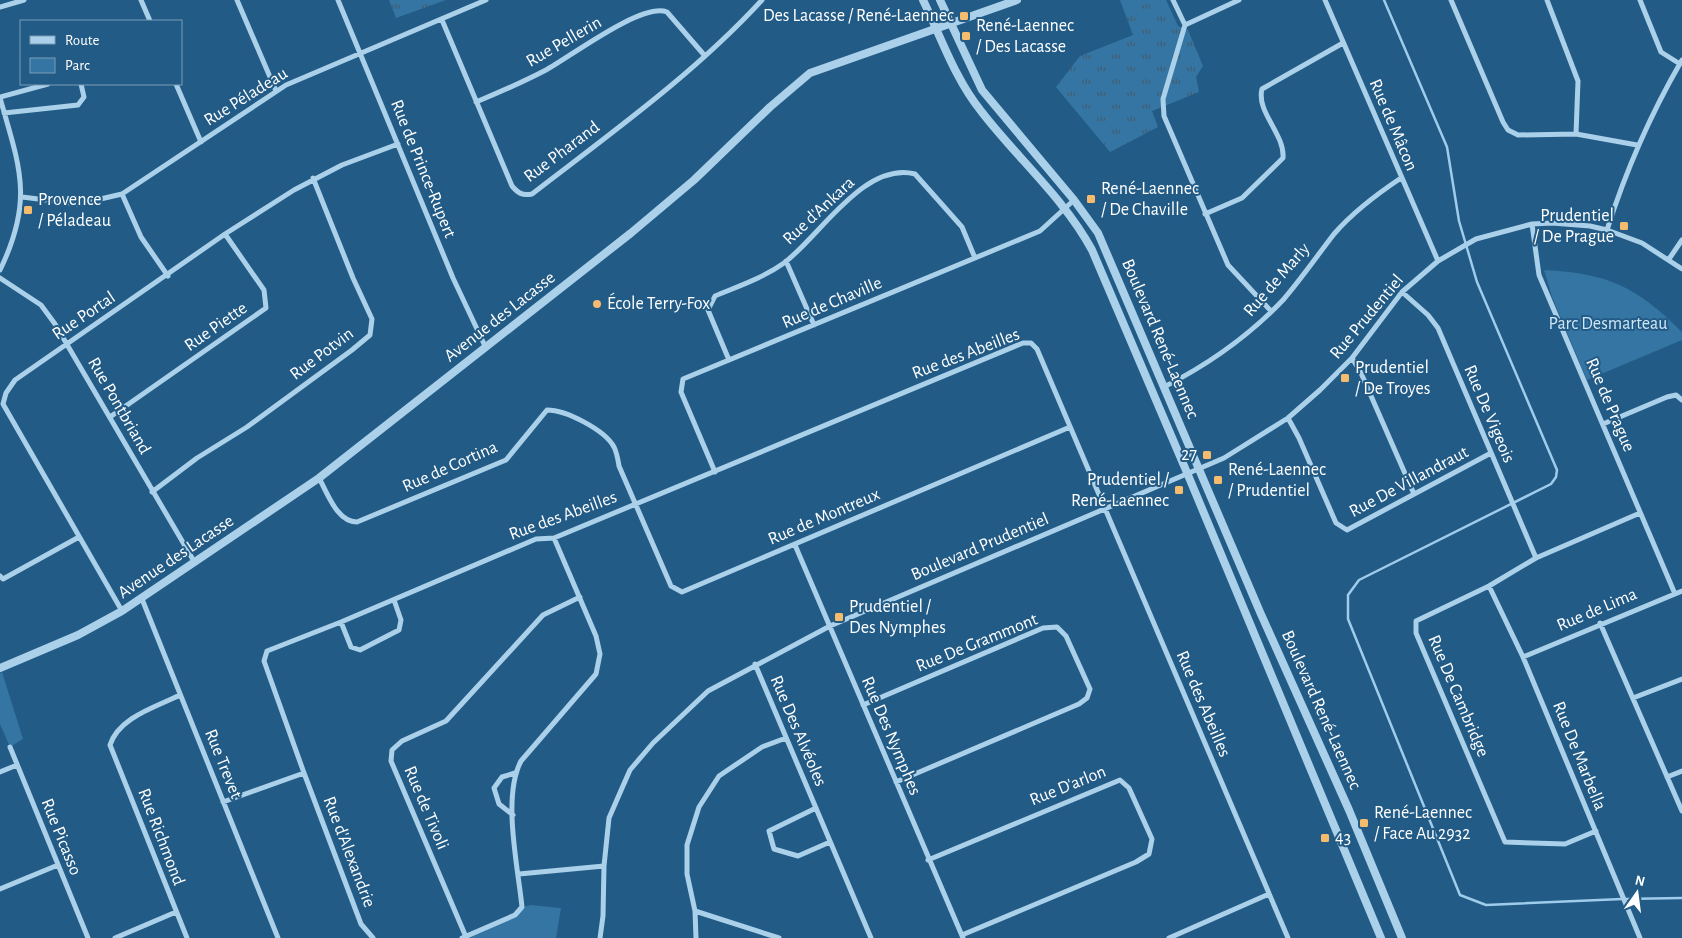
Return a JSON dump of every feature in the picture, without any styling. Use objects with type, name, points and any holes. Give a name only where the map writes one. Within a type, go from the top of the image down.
[{"type":"street","points":[[0,7],[24,0]]},
{"type":"street","points":[[141,0],[150,20]]},
{"type":"street","points":[[237,0],[276,91]]},
{"type":"street","name":"Rue de Prince-Rupert","points":[[338,0],[453,278],[485,346]]},
{"type":"street","name":"Rue Péladeau","points":[[22,197],[79,204],[122,194],[276,91],[486,0]]},
{"type":"street","name":"Rue Pharand","points":[[442,20],[512,186],[518,193],[525,196],[532,194],[705,56],[762,0]]},
{"type":"street","name":"Boulevard René-Laennec","points":[[923,0],[972,100],[1065,209],[1081,230],[1092,250],[1381,938]]},
{"type":"street","name":"Boulevard René-Laennec","points":[[940,0],[982,90],[1074,200],[1098,233],[1350,810],[1402,938]]},
{"type":"street","name":"Avenue des Lacasse","points":[[0,668],[78,635],[122,611],[196,564],[319,478],[631,233],[694,180],[770,107],[810,73],[1016,0]]},
{"type":"street","points":[[1173,0],[1185,25],[1162,108],[1228,265],[1271,311]]},
{"type":"street","points":[[1185,25],[1239,0]]},
{"type":"street","name":"Rue de Mâcon","points":[[1325,0],[1438,260]]},
{"type":"street","points":[[1451,0],[1508,130],[1518,135],[1576,134],[1637,145]]},
{"type":"street","points":[[1547,0],[1578,81],[1576,134]]},
{"type":"street","points":[[1607,230],[1625,174],[1637,145],[1681,62],[1661,52],[1640,0]]},
{"type":"street","name":"Rue Pellerin","points":[[476,102],[548,69],[603,34],[646,13],[661,9],[668,12],[705,56]]},
{"type":"street","points":[[1205,214],[1242,198],[1283,158],[1282,146],[1262,100],[1262,88],[1343,43]]},
{"type":"street","points":[[0,270],[14,236],[22,197],[15,150],[0,98],[45,85]]},
{"type":"street","points":[[4,112],[78,105],[84,97],[81,85]]},
{"type":"street","points":[[176,85],[201,142]]},
{"type":"street","name":"Rue Portal","points":[[122,611],[3,404],[6,392],[15,380],[168,276],[225,234],[313,178],[398,144]]},
{"type":"street","name":"Rue d'Ankara","points":[[729,360],[708,310],[715,296],[769,273],[786,261],[868,184],[880,178],[907,172],[915,174],[962,227],[975,258]]},
{"type":"street","name":"Rue Potvin","points":[[152,492],[197,458],[247,427],[370,335],[372,319],[353,278],[313,178]]},
{"type":"street","name":"Rue de Marly","points":[[1164,387],[1216,358],[1271,311],[1344,224],[1377,194],[1401,178]]},
{"type":"street","points":[[122,194],[141,237],[168,276]]},
{"type":"street","name":"Rue de Chaville","points":[[715,472],[681,392],[683,379],[1040,231],[1074,200]]},
{"type":"street","name":"Rue Prudentiel","points":[[1200,470],[1224,458],[1288,418],[1352,358],[1402,292],[1438,260],[1476,239],[1532,224],[1572,224],[1607,230],[1642,243],[1682,269]]},
{"type":"street","name":"Rue de Prague","points":[[1532,224],[1539,275],[1675,594]]},
{"type":"street","name":"Rue Piette","points":[[110,417],[266,308],[264,290],[225,234]]},
{"type":"street","points":[[1669,259],[1682,240]]},
{"type":"street","points":[[786,261],[814,325]]},
{"type":"street","name":"Rue Pontbriand","points":[[0,278],[42,305],[67,344],[152,492],[196,564]]},
{"type":"street","name":"Rue De Vigeois","points":[[1402,292],[1428,315],[1438,328],[1536,558]]},
{"type":"street","name":"Rue des Abeilles","points":[[304,773],[264,661],[267,651],[394,600],[536,539],[554,538],[1023,343],[1031,343],[1037,349],[1288,938]]},
{"type":"street","points":[[1352,358],[1361,373],[1414,494]]},
{"type":"street","points":[[1603,424],[1667,397],[1676,395],[1682,400]]},
{"type":"street","name":"Rue de Cortina","points":[[319,478],[342,518],[349,522],[357,522],[506,460],[540,417],[547,410],[555,410],[590,424],[614,446],[619,466],[637,504]]},
{"type":"street","name":"Rue De Villandraut","points":[[1288,418],[1299,438],[1336,523],[1347,530],[1491,453]]},
{"type":"street","name":"Rue de Montreux","points":[[637,504],[671,586],[682,592],[1070,428]]},
{"type":"street","name":"Boulevard Prudentiel","points":[[600,938],[609,818],[630,770],[652,743],[708,691],[755,664],[830,626],[1104,508],[1200,470]]},
{"type":"street","name":"Rue De Cambridge","points":[[1596,831],[1565,844],[1505,842],[1416,633],[1416,621],[1489,586],[1536,558],[1640,513]]},
{"type":"street","points":[[0,576],[3,579],[79,537]]},
{"type":"street","points":[[464,937],[515,915],[522,907],[513,814],[515,773],[521,761],[596,674],[600,654],[596,636],[554,538]]},
{"type":"street","name":"Rue Des Nymphes","points":[[795,545],[928,860],[963,936]]},
{"type":"street","name":"Rue De Marbella","points":[[1489,586],[1524,657],[1640,938]]},
{"type":"street","name":"Rue de Lima","points":[[1524,657],[1600,623],[1682,590]]},
{"type":"street","name":"Rue de Tivoli","points":[[464,937],[391,761],[392,750],[402,741],[446,720],[543,615],[580,598]]},
{"type":"street","name":"Rue Trevet","points":[[142,599],[278,938]]},
{"type":"street","points":[[341,622],[351,647],[360,650],[399,630],[401,620],[394,600]]},
{"type":"street","points":[[1600,623],[1682,811]]},
{"type":"street","name":"Rue De Grammont","points":[[863,706],[1043,628],[1050,627],[1057,627],[1066,636],[1090,690],[1087,698],[1079,704],[896,782]]},
{"type":"street","name":"Rue Des Alvéoles","points":[[755,664],[871,938]]},
{"type":"street","points":[[1633,698],[1682,679]]},
{"type":"street","name":"Rue Richmond","points":[[180,695],[126,722],[114,735],[110,745],[187,938]]},
{"type":"street","points":[[696,938],[695,911],[687,874],[687,845],[699,807],[719,776],[762,747],[786,738]]},
{"type":"street","name":"Rue Picasso","points":[[10,747],[88,938]]},
{"type":"street","points":[[0,772],[17,765]]},
{"type":"street","points":[[1667,777],[1682,771]]},
{"type":"street","points":[[224,802],[304,773]]},
{"type":"street","name":"Rue d'Alexandrie","points":[[304,773],[361,924],[373,938]]},
{"type":"street","points":[[513,814],[499,804],[494,788],[502,778],[515,773]]},
{"type":"street","name":"Rue D'arlon","points":[[928,860],[1120,780],[1129,788],[1152,839],[1150,854],[1136,862],[963,936]]},
{"type":"street","name":"Rue Des Alvéoles","points":[[816,808],[768,831],[774,848],[798,856],[830,842]]},
{"type":"street","points":[[0,889],[58,865]]},
{"type":"street","points":[[519,874],[604,866]]},
{"type":"street","points":[[1169,938],[1269,894]]},
{"type":"street","points":[[695,911],[779,938]]},
{"type":"street","points":[[115,938],[176,912]]},
{"type":"green space","points":[[389,0],[446,0],[396,18]]},
{"type":"green space","points":[[1120,0],[1166,0],[1178,26],[1188,30],[1203,66],[1196,77],[1199,92],[1152,111],[1158,127],[1110,152],[1056,87],[1080,56],[1133,35]]},
{"type":"green space","name":"Parc Desmarteau","points":[[1544,270],[1586,275],[1620,285],[1635,293],[1666,317],[1682,332],[1682,340],[1587,380],[1552,297]]},
{"type":"green space","points":[[2,672],[23,739],[10,747],[0,724],[0,673]]},
{"type":"green space","points":[[530,905],[561,908],[556,938],[467,938],[515,917],[524,907]]},
{"type":"waterway","points":[[1384,0],[1447,147],[1459,221],[1477,282],[1557,470],[1556,477],[1551,484],[1359,580],[1348,595],[1348,619],[1460,895],[1486,905],[1682,898]]},
{"type":"place","name":"Des Lacasse / René-Laennec","points":[[964,16]]},
{"type":"place","name":"René-Laennec / Des Lacasse","points":[[966,36]]},
{"type":"place","name":"René-Laennec / De Chaville","points":[[1091,199]]},
{"type":"place","name":"Provence / Péladeau","points":[[28,210]]},
{"type":"place","name":"Prudentiel / De Prague","points":[[1624,226]]},
{"type":"place","name":"École Terry-Fox","points":[[597,304]]},
{"type":"place","name":"Prudentiel / De Troyes","points":[[1345,378]]},
{"type":"place","name":"27","points":[[1207,455]]},
{"type":"place","name":"René-Laennec / Prudentiel","points":[[1218,480]]},
{"type":"place","name":"Prudentiel / René-Laennec","points":[[1179,490]]},
{"type":"place","name":"Prudentiel / Des Nymphes","points":[[839,617]]},
{"type":"place","name":"René-Laennec / Face Au 2932","points":[[1364,823]]},
{"type":"place","name":"43","points":[[1325,838]]}]
